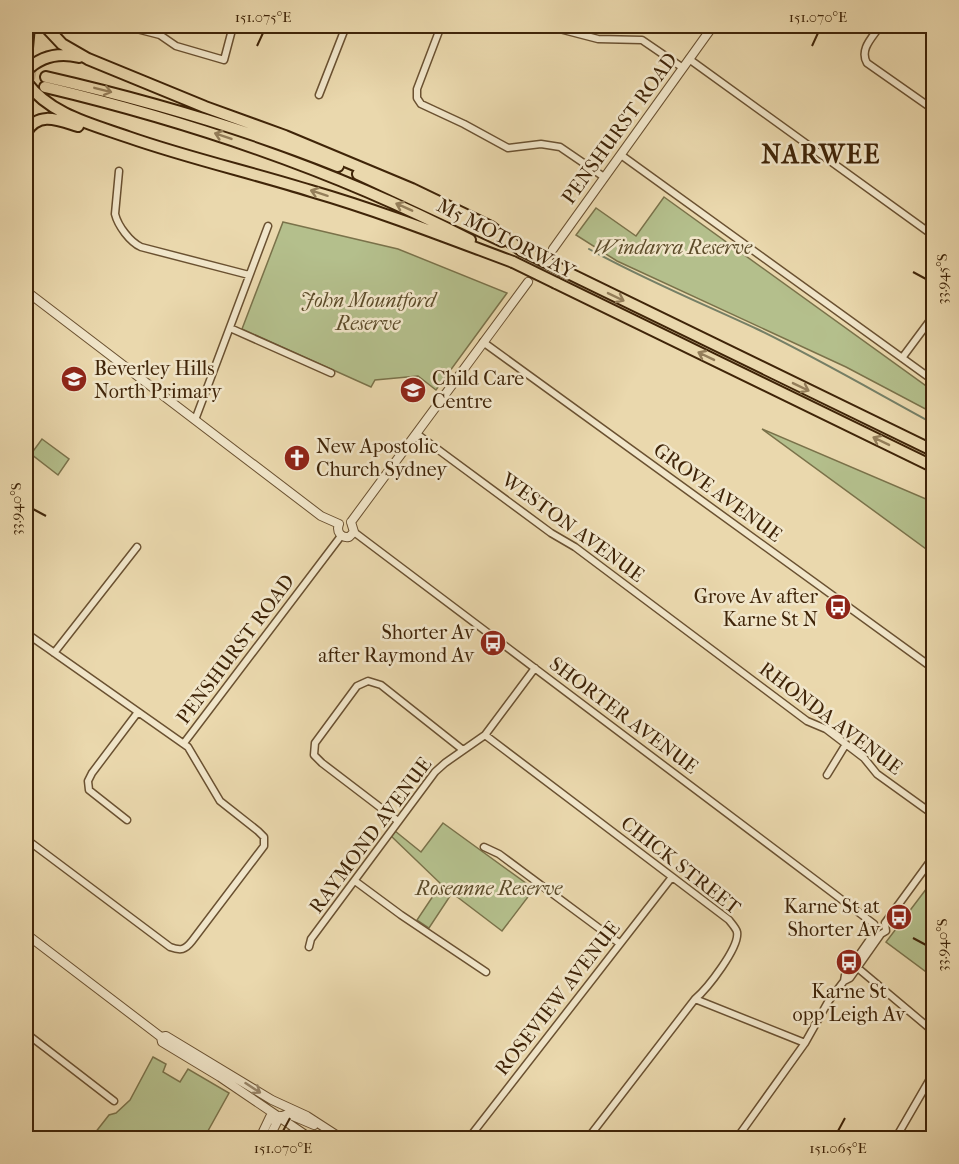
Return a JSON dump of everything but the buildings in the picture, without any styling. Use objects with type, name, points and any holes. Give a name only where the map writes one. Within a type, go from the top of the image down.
[{"type":"highway","points":[[26,59],[29,26]]},
{"type":"highway","points":[[45,26],[62,44],[88,59],[205,107],[285,136],[412,189],[491,226],[521,250]]},
{"type":"highway","points":[[26,71],[35,61],[48,57],[60,55],[88,59]]},
{"type":"highway","points":[[26,82],[36,94],[56,110],[77,120],[159,148]]},
{"type":"highway","name":"M5 MOTORWAY","points":[[933,451],[383,185],[274,141],[158,105],[45,82],[169,119],[296,162],[416,213],[933,467]]},
{"type":"highway","points":[[26,132],[33,122],[41,118],[52,118],[332,197],[513,262]]},
{"type":"street","points":[[125,26],[160,35],[176,46],[224,60],[233,26]]},
{"type":"street","points":[[319,95],[346,26]]},
{"type":"street","points":[[441,26],[417,89],[417,98],[421,104],[508,148],[541,144],[560,147],[604,177]]},
{"type":"street","points":[[548,26],[598,39],[642,40],[683,68]]},
{"type":"street","name":"PENSHURST ROAD","points":[[552,249],[713,26]]},
{"type":"street","points":[[880,26],[865,48],[865,59],[933,110]]},
{"type":"street","points":[[689,59],[933,236]]},
{"type":"street","points":[[621,155],[933,381]]},
{"type":"street","points":[[119,171],[116,219],[134,243],[141,247],[249,276]]},
{"type":"street","points":[[195,420],[268,226]]},
{"type":"street","points":[[351,522],[528,282]]},
{"type":"street","points":[[26,291],[321,516],[339,524]]},
{"type":"street","points":[[902,358],[933,315]]},
{"type":"street","points":[[230,328],[331,373]]},
{"type":"street","name":"GROVE AVENUE","points":[[483,342],[933,669]]},
{"type":"street","name":"WESTON AVENUE","points":[[417,434],[709,647]]},
{"type":"street","points":[[339,524],[344,521],[351,522]]},
{"type":"street","points":[[339,524],[338,531],[342,536],[349,537],[354,532],[351,522]]},
{"type":"street","name":"SHORTER AVENUE","points":[[354,532],[874,924]]},
{"type":"street","name":"PENSHURST ROAD","points":[[26,633],[184,743],[342,536]]},
{"type":"street","points":[[54,653],[137,548]]},
{"type":"street","name":"RHONDA AVENUE","points":[[709,647],[807,721],[826,729],[864,758],[877,774],[933,815]]},
{"type":"street","name":"RAYMOND AVENUE","points":[[309,947],[311,939],[440,767],[485,735],[535,668]]},
{"type":"street","points":[[398,821],[322,763],[314,754],[315,742],[357,687],[368,681],[381,685],[463,750]]},
{"type":"street","points":[[127,820],[89,790],[88,781],[92,772],[138,712]]},
{"type":"street","name":"CHICK STREET","points":[[485,735],[729,920],[737,931],[736,942],[729,956],[588,1138]]},
{"type":"street","points":[[26,839],[170,947],[179,950],[186,949],[264,846],[264,837],[220,801],[184,743]]},
{"type":"street","points":[[827,775],[846,744]]},
{"type":"street","points":[[484,847],[499,854],[619,943]]},
{"type":"street","points":[[885,923],[933,856]]},
{"type":"street","name":"ROSEVIEW AVENUE","points":[[469,1138],[672,878]]},
{"type":"street","points":[[355,881],[486,972]]},
{"type":"street","points":[[878,933],[874,924],[879,921],[885,923]]},
{"type":"street","points":[[736,1138],[805,1043],[828,1002],[844,981],[845,975],[855,966],[878,933],[887,928],[885,923]]},
{"type":"street","points":[[26,934],[161,1037],[162,1042],[280,1116],[309,1138]]},
{"type":"street","points":[[855,966],[933,1032]]},
{"type":"street","points":[[695,999],[805,1043]]},
{"type":"street","points":[[26,1033],[114,1101]]},
{"type":"street","points":[[161,1037],[166,1036],[272,1100],[307,1116],[341,1138]]},
{"type":"street","points":[[897,1136],[933,1072]]},
{"type":"street","points":[[272,1100],[280,1116]]},
{"type":"street","points":[[260,1138],[270,1120],[269,1110]]},
{"type":"street","points":[[270,1120],[288,1114],[310,1124],[319,1125]]},
{"type":"street","points":[[269,1138],[280,1116]]},
{"type":"street","points":[[280,1138],[293,1133],[309,1138]]},
{"type":"green space","name":"Windarra Reserve","points":[[664,197],[933,391],[933,413],[846,367],[617,261],[576,235],[596,208],[636,236]]},
{"type":"green space","name":"John Mountford Reserve","points":[[283,222],[398,249],[507,293],[436,390],[418,376],[375,380],[371,387],[242,329]]},
{"type":"green space","points":[[762,429],[933,502],[933,554]]},
{"type":"green space","points":[[42,439],[69,459],[58,475],[31,454]]},
{"type":"green space","name":"Roseanne Reserve","points":[[443,823],[534,889],[502,931],[452,893],[429,928],[417,920],[441,884],[391,836],[395,831],[421,852]]},
{"type":"green space","points":[[933,880],[933,977],[886,942]]},
{"type":"green space","points":[[153,1057],[166,1064],[163,1072],[180,1082],[188,1069],[229,1093],[204,1138],[91,1138],[109,1115],[116,1113],[130,1100]]},
{"type":"waterway","points":[[589,249],[651,281],[779,340],[934,424]]},
{"type":"tunnel","points":[[26,73],[46,77]]},
{"type":"tunnel","points":[[528,282],[553,249]]},
{"type":"place","name":"Beverley Hills North Primary","points":[[74,379]]},
{"type":"place","name":"Child Care Centre","points":[[413,390]]},
{"type":"place","name":"New Apostolic Church Sydney","points":[[297,458]]},
{"type":"place","name":"Grove Av after Karne St N","points":[[838,607]]},
{"type":"place","name":"Shorter Av after Raymond Av","points":[[493,643]]},
{"type":"place","name":"Karne St at Shorter Av","points":[[899,917]]},
{"type":"place","name":"Karne St opp Leigh Av","points":[[849,962]]},
{"type":"district","name":"NARWEE","points":[[821,154]]}]
